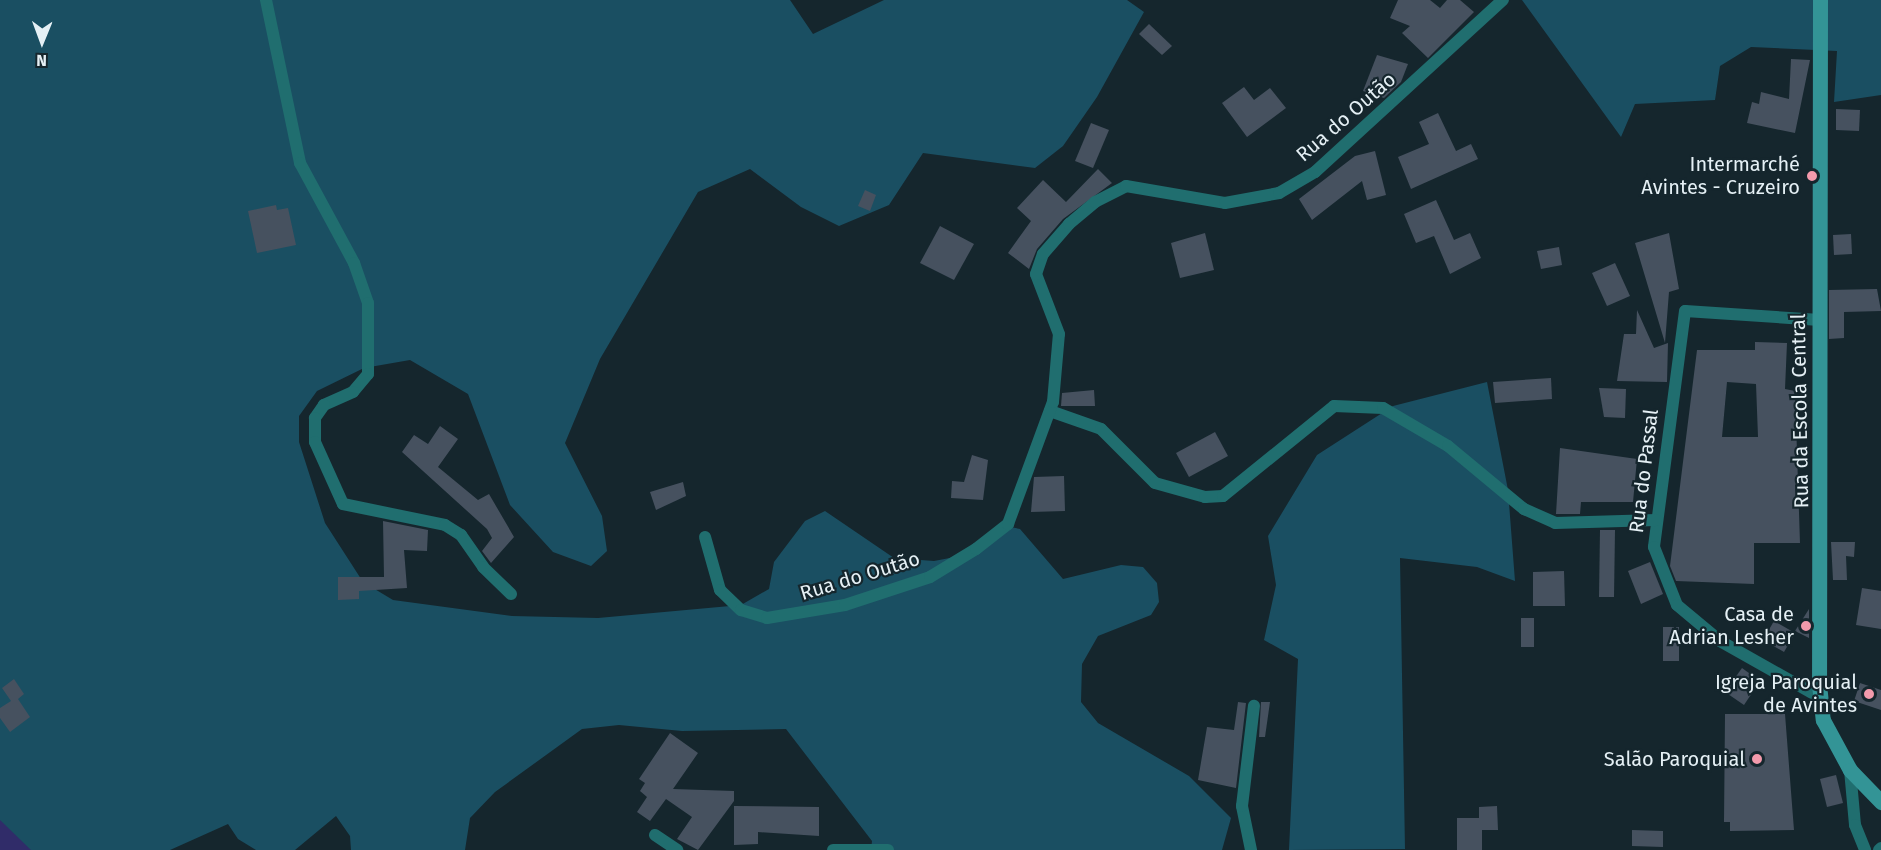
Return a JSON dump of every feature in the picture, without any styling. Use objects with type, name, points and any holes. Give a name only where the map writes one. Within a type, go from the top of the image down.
[{"type":"street","points":[[266,0],[294,146],[328,221],[354,263],[368,303],[368,374],[354,392],[324,405],[315,418],[315,442],[343,504],[445,525],[461,535],[483,567],[512,594]]},
{"type":"street","name":"Rua do Outão","points":[[705,537],[720,590],[741,610],[768,618],[845,605],[930,577],[1008,525],[1050,411],[1059,333],[1036,274],[1043,254],[1069,224],[1095,202],[1126,186],[1225,202],[1279,193],[1315,172],[1503,0]]},
{"type":"street","name":"Rua da Escola Central","points":[[1820,0],[1821,698],[1823,720],[1850,770],[1881,802]]},
{"type":"street","name":"Rua do Passal","points":[[1820,320],[1685,311],[1654,547],[1677,605],[1720,642],[1821,698]]},
{"type":"street","points":[[1050,411],[1101,429],[1155,483],[1205,497],[1223,496],[1334,406],[1383,408],[1448,446],[1524,509],[1555,523],[1596,526],[1656,520]]},
{"type":"street","points":[[1251,850],[1242,806],[1254,706]]},
{"type":"street","points":[[1850,770],[1855,825],[1865,850]]},
{"type":"street","points":[[655,836],[677,850]]},
{"type":"street","points":[[833,850],[888,850]]},
{"type":"shaded area","points":[[0,0],[790,0],[813,34],[884,0],[1127,0],[1144,12],[1097,97],[1063,146],[1035,168],[923,153],[889,205],[839,226],[801,207],[750,169],[698,192],[600,359],[565,443],[602,516],[607,551],[591,566],[553,552],[510,505],[468,394],[410,360],[364,368],[317,391],[299,416],[299,442],[325,523],[363,582],[393,600],[512,616],[598,618],[741,605],[769,589],[774,562],[805,521],[825,511],[894,558],[934,561],[960,556],[1001,525],[1020,529],[1063,579],[1121,565],[1143,567],[1157,583],[1159,602],[1151,615],[1098,636],[1082,664],[1081,702],[1098,723],[1189,776],[1231,818],[1222,850],[871,850],[872,841],[786,729],[682,731],[619,725],[582,729],[495,792],[470,818],[465,850],[351,850],[350,836],[336,816],[295,850],[256,850],[238,839],[228,824],[170,850],[18,850],[0,826]]},
{"type":"shaded area","points":[[1522,0],[1881,0],[1881,95],[1834,102],[1837,51],[1751,47],[1720,66],[1715,100],[1635,104],[1621,137]]},
{"type":"shaded area","points":[[1487,382],[1508,490],[1515,581],[1477,567],[1400,558],[1405,849],[1289,850],[1298,659],[1264,640],[1276,585],[1268,536],[1317,455],[1393,406]]},
{"type":"shaded area","points":[[0,820],[31,850],[0,850]]},
{"type":"building","points":[[1398,0],[1430,0],[1440,8],[1447,0],[1460,0],[1474,12],[1428,58],[1402,33],[1410,26],[1390,18]]},
{"type":"building","points":[[1149,24],[1172,46],[1162,55],[1139,34]]},
{"type":"building","points":[[1377,55],[1408,64],[1401,82],[1384,98],[1363,91]]},
{"type":"building","points":[[1791,59],[1810,60],[1795,133],[1747,123],[1752,102],[1759,104],[1761,92],[1789,99]]},
{"type":"building","points":[[1244,87],[1254,100],[1270,88],[1286,108],[1247,137],[1222,103]]},
{"type":"building","points":[[1836,109],[1860,110],[1859,131],[1836,130]]},
{"type":"building","points":[[1438,113],[1456,151],[1471,144],[1478,159],[1411,189],[1398,157],[1429,144],[1419,122]]},
{"type":"building","points":[[1091,123],[1109,130],[1093,168],[1075,161]]},
{"type":"building","points":[[1375,151],[1386,195],[1367,200],[1362,181],[1312,220],[1299,199],[1355,156]]},
{"type":"building","points":[[1098,169],[1112,183],[1063,219],[1037,249],[1029,269],[1008,253],[1031,221],[1017,208],[1043,180],[1066,202]]},
{"type":"building","points":[[865,190],[876,195],[870,211],[858,206]]},
{"type":"building","points":[[1436,200],[1454,240],[1470,233],[1481,258],[1450,274],[1434,236],[1416,243],[1404,214]]},
{"type":"building","points":[[276,205],[277,210],[288,208],[296,245],[257,253],[248,211]]},
{"type":"building","points":[[940,226],[974,244],[954,280],[920,263]]},
{"type":"building","points":[[1205,233],[1214,270],[1180,278],[1171,243]]},
{"type":"building","points":[[1669,233],[1679,289],[1669,292],[1665,343],[1635,243]]},
{"type":"building","points":[[1851,234],[1852,254],[1834,255],[1833,235]]},
{"type":"building","points":[[1559,247],[1562,265],[1541,269],[1537,251]]},
{"type":"building","points":[[1615,263],[1630,296],[1607,306],[1592,273]]},
{"type":"building","points":[[1877,289],[1881,311],[1844,312],[1844,338],[1829,339],[1829,290]]},
{"type":"building","points":[[1637,310],[1654,348],[1668,343],[1667,382],[1617,381],[1624,334],[1636,334]]},
{"type":"building","points":[[1755,342],[1787,343],[1785,389],[1795,391],[1800,543],[1754,543],[1754,584],[1676,581],[1670,566],[1697,350],[1755,350]],"holes":[[[1727,382],[1756,384],[1758,437],[1722,437]]]},
{"type":"building","points":[[1551,378],[1552,399],[1495,403],[1493,382]]},
{"type":"building","points":[[1599,388],[1626,389],[1625,418],[1604,417]]},
{"type":"building","points":[[1094,390],[1095,406],[1061,406],[1062,393]]},
{"type":"building","points":[[440,426],[458,439],[438,467],[478,500],[489,494],[514,537],[491,563],[482,551],[492,538],[487,529],[402,452],[414,435],[428,444]]},
{"type":"building","points":[[1215,432],[1228,456],[1189,477],[1176,453]]},
{"type":"building","points":[[1560,448],[1637,459],[1633,502],[1581,502],[1580,514],[1556,514]]},
{"type":"building","points":[[972,455],[988,460],[983,500],[951,498],[952,481],[964,482]]},
{"type":"building","points":[[1064,476],[1065,511],[1031,512],[1034,477]]},
{"type":"building","points":[[683,482],[686,496],[656,510],[650,492]]},
{"type":"building","points":[[383,521],[428,530],[427,551],[404,550],[407,588],[359,591],[359,599],[338,600],[338,577],[384,577]]},
{"type":"building","points":[[1600,530],[1615,530],[1614,597],[1599,597]]},
{"type":"building","points":[[1831,542],[1855,542],[1854,557],[1846,556],[1847,580],[1833,580]]},
{"type":"building","points":[[1650,562],[1663,594],[1641,604],[1628,571]]},
{"type":"building","points":[[1564,571],[1565,606],[1533,606],[1533,572]]},
{"type":"building","points":[[1862,588],[1881,591],[1881,629],[1856,625]]},
{"type":"building","points":[[1809,609],[1809,638],[1795,631]]},
{"type":"building","points":[[1521,618],[1534,618],[1534,647],[1521,647]]},
{"type":"building","points":[[1774,621],[1795,633],[1784,652],[1763,640]]},
{"type":"building","points":[[1663,627],[1679,627],[1679,661],[1663,661]]},
{"type":"building","points":[[1742,668],[1760,681],[1744,705],[1725,692]]},
{"type":"building","points":[[14,679],[24,694],[18,699],[30,717],[10,732],[0,718],[0,708],[11,701],[2,688]]},
{"type":"building","name":"Igreja Paroquial de Avintes","points":[[1860,683],[1881,690],[1881,710],[1854,701]]},
{"type":"building","points":[[1238,702],[1246,703],[1236,788],[1198,780],[1207,727],[1234,730]]},
{"type":"building","points":[[1261,702],[1270,702],[1265,737],[1259,737]]},
{"type":"building","name":"Salão Paroquial","points":[[1725,714],[1785,714],[1794,830],[1730,831],[1730,822],[1724,822]]},
{"type":"building","points":[[670,733],[698,753],[673,789],[734,791],[734,801],[698,850],[677,839],[692,817],[666,799],[650,821],[637,812],[647,797],[640,791],[645,783],[639,779]]},
{"type":"building","points":[[1836,775],[1843,803],[1827,807],[1820,779]]},
{"type":"building","points":[[734,806],[819,807],[819,836],[758,832],[758,844],[734,845]]},
{"type":"building","points":[[1497,806],[1498,830],[1482,830],[1482,850],[1457,850],[1457,818],[1479,818],[1479,807]]},
{"type":"building","points":[[1632,830],[1663,831],[1663,847],[1632,846]]},
{"type":"place","name":"Intermarché Avintes - Cruzeiro","points":[[1812,176]]},
{"type":"place","name":"Casa de Adrian Lesher","points":[[1806,626]]},
{"type":"place","name":"Igreja Paroquial de Avintes","points":[[1869,694]]},
{"type":"place","name":"Salão Paroquial","points":[[1757,759]]}]
